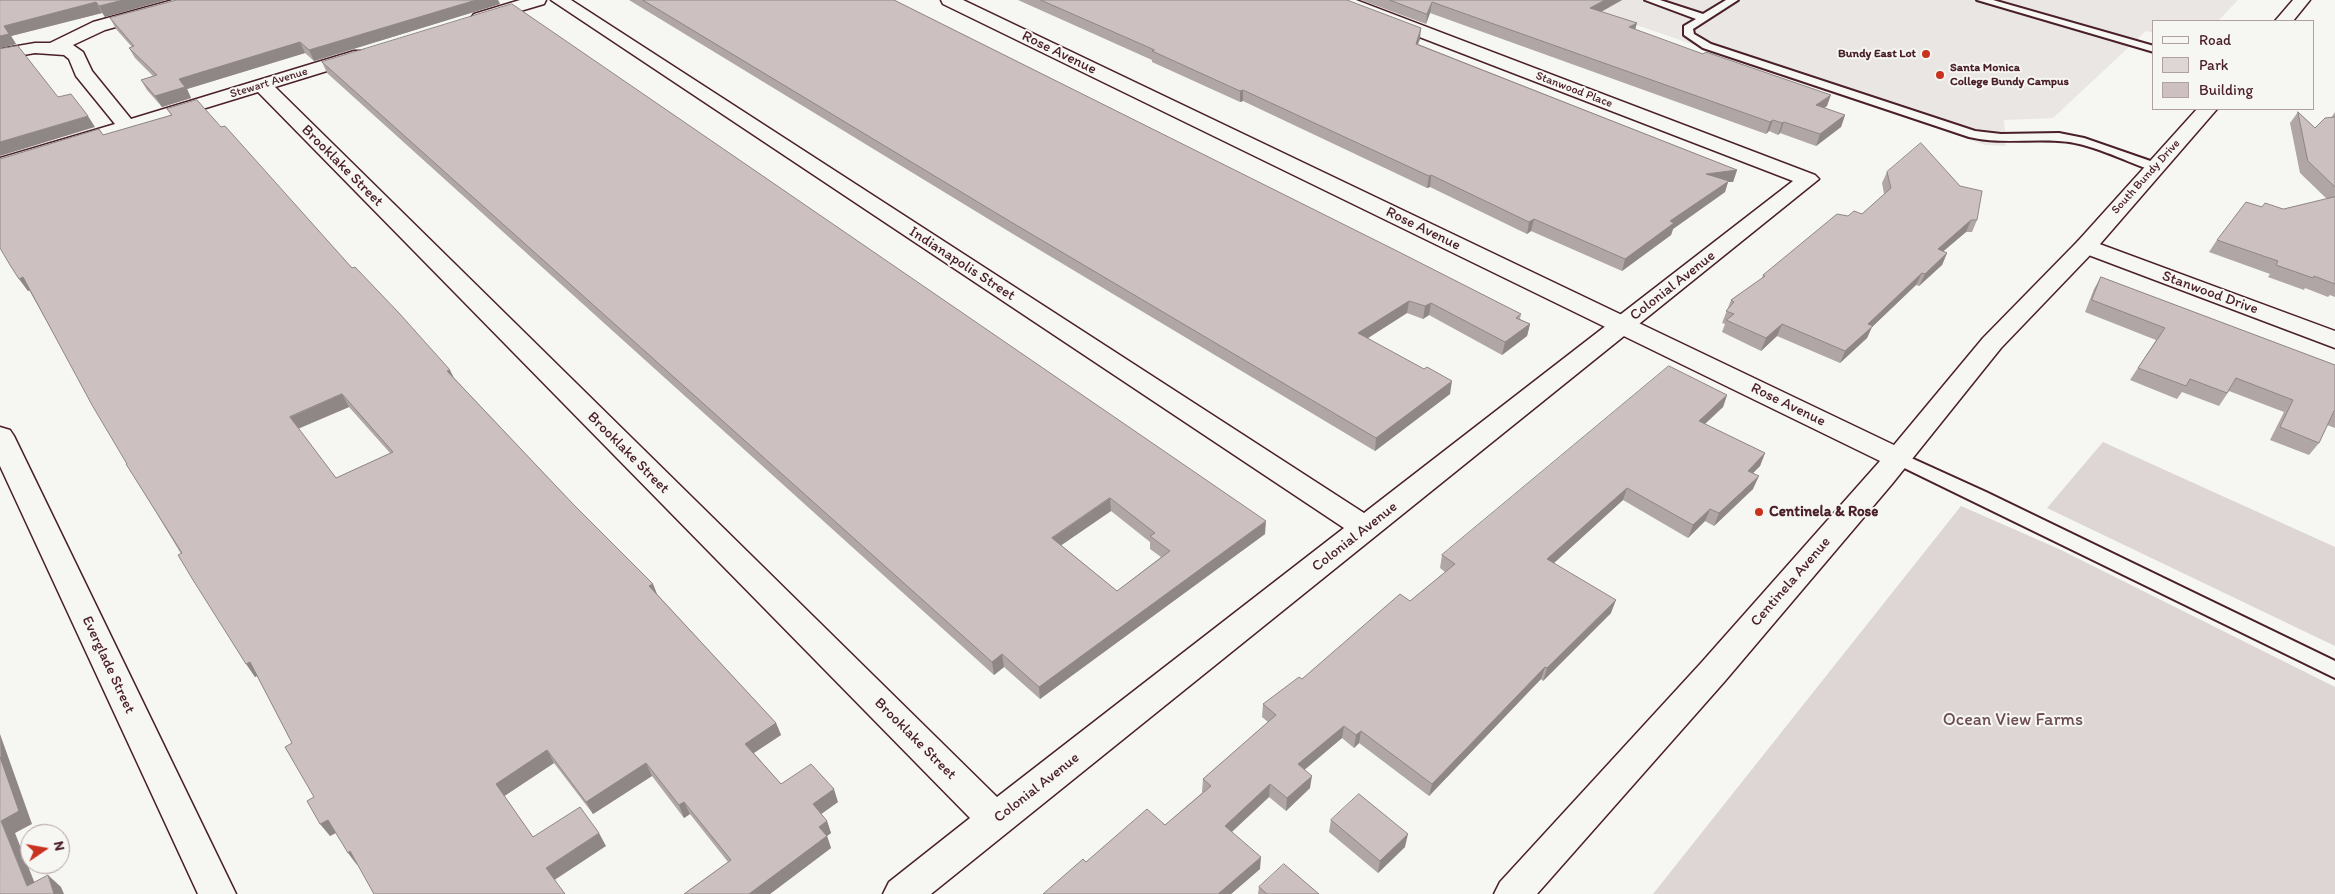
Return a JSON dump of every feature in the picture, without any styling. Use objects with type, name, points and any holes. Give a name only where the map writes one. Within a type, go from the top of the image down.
[{"type":"street","points":[[53,48],[99,26],[192,0]]},
{"type":"street","points":[[462,23],[538,0]]},
{"type":"street","name":"Indianapolis Street","points":[[559,0],[1365,528]]},
{"type":"street","name":"Rose Avenue","points":[[949,0],[1898,458]]},
{"type":"street","name":"Stanwood Place","points":[[1340,0],[1808,180]]},
{"type":"street","points":[[2285,20],[2302,0]]},
{"type":"street","points":[[0,54],[35,48],[69,50],[77,56],[83,72],[127,126]]},
{"type":"street","name":"Stewart Avenue","points":[[0,165],[376,50]]},
{"type":"street","name":"Brooklake Street","points":[[262,85],[996,820]]},
{"type":"street","name":"South Bundy Drive","points":[[2086,246],[2206,110]]},
{"type":"street","name":"Colonial Avenue","points":[[902,894],[1808,180]]},
{"type":"street","name":"Stanwood Drive","points":[[2086,246],[2335,340]]},
{"type":"street","name":"Centinela Avenue","points":[[1513,894],[1713,672],[1898,458],[1992,343],[2086,246]]},
{"type":"street","name":"Everglade Street","points":[[0,436],[217,894]]},
{"type":"lane","points":[[1650,0],[1703,18]]},
{"type":"lane","points":[[1733,0],[1688,28],[1690,35],[1707,46],[1963,131],[2001,138],[2059,136],[2080,141],[2155,167]]},
{"type":"lane","points":[[1982,0],[2152,48]]},
{"type":"lane","points":[[1898,458],[1980,496],[2335,670]]},
{"type":"shaded area","name":"Santa Monica College Bundy Campus","points":[[1564,0],[2238,0],[2219,20],[2152,20],[2152,32],[2146,31],[2053,118],[2004,120],[2006,146],[1985,145]]},
{"type":"green space","points":[[2103,442],[2335,547],[2335,646],[2047,508]]},
{"type":"green space","name":"Ocean View Farms","points":[[1961,506],[2059,549],[2335,687],[2335,894],[1653,894]]},
{"type":"building","points":[[0,0],[123,0],[99,6],[96,2],[4,26],[9,34],[0,36]]},
{"type":"building","points":[[177,0],[476,0],[309,50],[300,42],[179,79],[185,87],[155,96],[141,80],[157,75],[129,48],[134,46],[110,18]]},
{"type":"building","points":[[643,0],[894,0],[1521,314],[1516,318],[1530,324],[1505,342],[1431,303],[1425,306],[1409,301],[1358,333],[1424,369],[1427,367],[1452,381],[1376,438],[1011,222]]},
{"type":"building","points":[[1041,0],[1347,0],[1421,28],[1416,44],[1737,170],[1706,174],[1729,181],[1670,221],[1674,223],[1625,259],[1534,219],[1529,222],[1431,175],[1429,176]]},
{"type":"building","points":[[1390,0],[1605,0],[1590,8],[1637,23],[1629,27],[1703,54],[1706,52],[1831,95],[1816,105],[1845,115],[1820,134],[1784,122],[1773,120],[1770,122],[1432,2],[1427,14]]},
{"type":"building","points":[[512,4],[1266,521],[1039,687],[1002,654],[992,662],[322,62]],"holes":[[[1110,498],[1155,533],[1150,536],[1170,551],[1117,591],[1052,538]]]},
{"type":"building","points":[[18,46],[58,97],[71,94],[88,116],[0,142],[0,49]]},
{"type":"building","points":[[197,100],[221,127],[225,126],[352,268],[355,267],[399,313],[450,370],[447,371],[573,504],[653,584],[649,586],[776,723],[745,744],[781,784],[811,764],[834,789],[813,804],[827,821],[819,827],[827,836],[749,894],[684,894],[731,860],[684,802],[679,805],[646,763],[586,802],[547,750],[496,784],[533,837],[580,807],[599,833],[546,868],[565,894],[374,894],[350,851],[348,853],[328,820],[320,824],[307,801],[314,797],[285,747],[292,743],[250,662],[246,664],[193,580],[178,555],[182,553],[126,464],[92,405],[23,277],[19,279],[0,248],[0,159],[99,129],[103,135],[172,115],[167,109]],"holes":[[[342,394],[393,452],[336,478],[290,417]]]},
{"type":"building","points":[[2298,112],[2315,128],[2325,118],[2335,117],[2335,187],[2308,161]]},
{"type":"building","points":[[1921,143],[1960,186],[1982,191],[1977,220],[1971,220],[1938,249],[1947,253],[1925,274],[1922,273],[1868,324],[1873,326],[1845,351],[1782,324],[1766,338],[1726,320],[1734,314],[1726,311],[1734,302],[1731,300],[1765,276],[1763,275],[1837,214],[1848,216],[1854,211],[1862,214],[1891,188],[1887,172]]},
{"type":"building","points":[[2335,197],[2335,284],[2276,265],[2278,261],[2217,240],[2246,202],[2262,207],[2265,203],[2283,209]]},
{"type":"building","points":[[2101,277],[2335,365],[2335,411],[2319,443],[2280,427],[2293,400],[2236,378],[2227,393],[2190,379],[2186,386],[2138,368],[2165,328],[2092,300]]},
{"type":"building","points":[[1669,366],[1727,395],[1699,421],[1765,453],[1748,471],[1759,476],[1719,513],[1710,509],[1693,525],[1627,488],[1547,559],[1616,600],[1547,668],[1545,667],[1432,784],[1361,731],[1356,735],[1344,726],[1298,764],[1312,776],[1287,798],[1270,784],[1225,826],[1261,857],[1218,894],[1043,894],[1083,859],[1086,862],[1147,809],[1165,825],[1211,786],[1203,779],[1276,715],[1263,704],[1299,677],[1302,679],[1400,594],[1410,601],[1455,564],[1442,555]]},
{"type":"building","points":[[0,757],[19,811],[1,821],[20,868],[20,874],[22,874],[27,886],[48,875],[54,894],[0,894]]},
{"type":"building","points":[[1359,794],[1408,834],[1380,861],[1331,820]]},
{"type":"building","points":[[1284,864],[1319,894],[1267,894],[1259,887]]},
{"type":"place","name":"Bundy East Lot","points":[[1926,54]]},
{"type":"place","name":"Santa Monica College Bundy Campus","points":[[1940,75]]},
{"type":"place","name":"Centinela & Rose","points":[[1759,512]]}]
